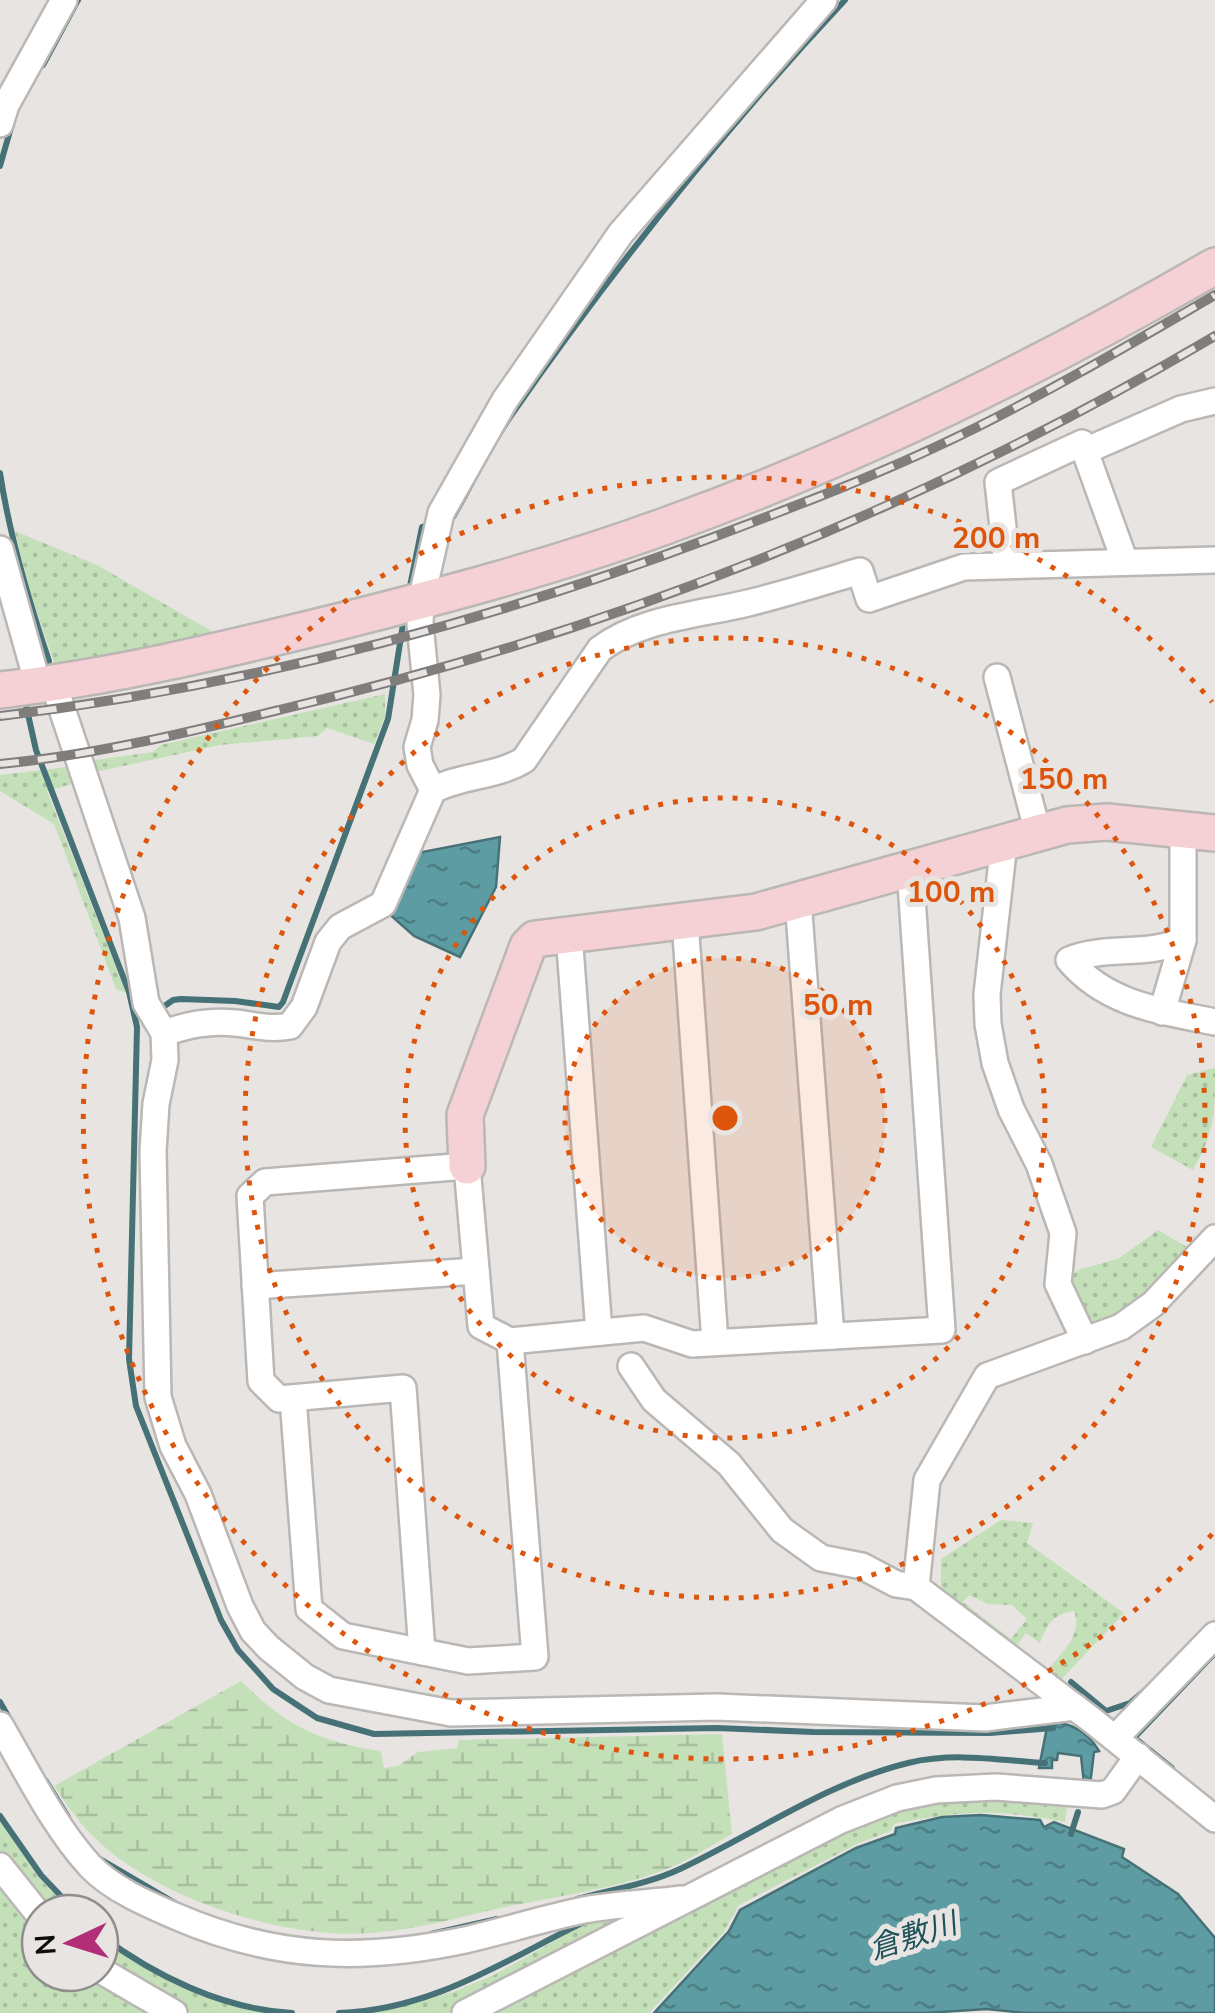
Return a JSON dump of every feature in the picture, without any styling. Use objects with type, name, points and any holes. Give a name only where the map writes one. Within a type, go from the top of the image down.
[{"type":"street","points":[[0,124],[6,105],[64,0]]},
{"type":"street","points":[[433,790],[420,766],[417,747],[427,696],[420,624],[410,604],[438,522],[505,400],[620,233],[824,0]]},
{"type":"street","points":[[0,690],[227,650],[505,578],[668,526],[828,462],[999,385],[1100,333],[1215,266]]},
{"type":"street","points":[[1084,451],[1181,409],[1215,401]]},
{"type":"street","points":[[1008,564],[998,482],[1082,443],[1125,562]]},
{"type":"street","points":[[0,549],[132,918],[156,1021],[165,1060],[156,1104],[153,1150],[158,1397],[173,1446],[198,1494],[252,1631],[286,1664],[328,1690],[380,1697],[427,1711],[717,1707],[985,1718],[1075,1707]]},
{"type":"street","points":[[156,1021],[234,1023],[274,1029],[290,1026],[304,1008],[328,942],[340,926],[382,904],[433,790],[448,782],[510,769],[524,760],[600,649],[616,637],[860,571],[869,600],[964,568],[1215,560]]},
{"type":"street","points":[[997,677],[1038,833]]},
{"type":"street","points":[[910,869],[942,1330],[692,1344],[644,1328],[510,1341],[481,1326],[466,1115],[528,946],[535,939],[756,912],[1067,825],[1107,822],[1199,832],[1183,940],[1162,1012]]},
{"type":"street","points":[[1004,843],[986,994],[994,1062],[1010,1109],[1039,1164],[1063,1232],[1058,1284],[1085,1342]]},
{"type":"street","points":[[798,900],[831,1336]]},
{"type":"street","points":[[685,921],[715,1342]]},
{"type":"street","points":[[569,934],[599,1332]]},
{"type":"street","points":[[1183,940],[1163,949],[1083,954],[1068,960],[1082,976],[1141,1009],[1215,1022]]},
{"type":"street","points":[[422,1652],[403,1388],[280,1399],[261,1382],[250,1196],[265,1182],[467,1166]]},
{"type":"street","points":[[916,1587],[927,1480],[987,1376],[1121,1327],[1153,1304],[1215,1238]]},
{"type":"street","points":[[256,1286],[476,1271]]},
{"type":"street","points":[[293,1398],[309,1609],[343,1636],[468,1661],[534,1657],[510,1341]]},
{"type":"street","points":[[631,1366],[654,1400],[729,1464],[782,1530],[821,1558],[862,1566],[896,1584],[916,1587],[1215,1818]]},
{"type":"street","points":[[1115,1738],[1215,1635]]},
{"type":"street","points":[[0,1725],[56,1823],[92,1869],[142,1902],[204,1929],[250,1943],[308,1954],[354,1956],[451,1943],[586,1910],[682,1899]]},
{"type":"street","points":[[466,2013],[682,1899],[841,1820],[897,1798],[936,1790],[996,1787],[1102,1794],[1113,1791],[1138,1756]]},
{"type":"street","points":[[0,1866],[22,1893]]},
{"type":"street","points":[[120,1982],[174,2013]]},
{"type":"green space","points":[[15,531],[97,565],[227,640],[62,669],[54,662],[30,593]]},
{"type":"green space","points":[[385,694],[385,716],[374,744],[327,728],[318,736],[220,745],[91,773],[88,761],[153,752],[161,745]]},
{"type":"green space","points":[[75,766],[79,782],[47,791],[126,993],[116,989],[54,824],[0,791],[0,775]]},
{"type":"green space","points":[[1215,1068],[1212,1121],[1193,1170],[1151,1147],[1187,1075]]},
{"type":"green space","points":[[1158,1230],[1190,1249],[1131,1310],[1090,1331],[1064,1279],[1081,1269],[1118,1259]]},
{"type":"green space","points":[[1001,1520],[1033,1523],[1027,1543],[1124,1613],[1059,1682],[1047,1671],[1073,1636],[1074,1611],[1052,1621],[1040,1643],[1026,1633],[1016,1647],[941,1591],[941,1559]],"holes":[[[969,1595],[988,1604],[1012,1605],[1027,1619],[1011,1639],[963,1602]]]},
{"type":"green space","points":[[241,1681],[304,1729],[381,1751],[384,1768],[398,1766],[418,1752],[457,1748],[459,1740],[722,1734],[732,1834],[685,1861],[640,1878],[391,1931],[337,1933],[299,1929],[219,1909],[180,1894],[112,1853],[82,1824],[54,1786]]},
{"type":"green space","points":[[937,1794],[1072,1805],[1067,1807],[1065,1822],[980,1813],[894,1824],[891,1831],[857,1844],[739,1905],[723,1933],[649,2013],[481,2013],[545,1986],[689,1912],[864,1813]]},
{"type":"green space","points":[[0,1820],[37,1876],[53,1893],[27,1893],[0,1858]]},
{"type":"green space","points":[[0,1880],[20,1905],[20,1993],[120,1990],[156,2013],[0,2013]]},
{"type":"green space","points":[[650,1905],[496,1993],[451,2013],[371,2013],[453,1992],[494,1975],[592,1920]]},
{"type":"green space","points":[[120,1951],[180,1985],[269,2013],[189,2013],[159,2001],[120,1976]]},
{"type":"water","points":[[500,837],[496,887],[460,957],[414,936],[387,912],[417,853]]},
{"type":"water","points":[[1048,1722],[1078,1729],[1095,1744],[1099,1751],[1094,1752],[1090,1785],[1084,1783],[1081,1756],[1058,1753],[1052,1768],[1039,1768]]},
{"type":"water","name":"倉敷川","points":[[981,1815],[1040,1820],[1044,1827],[1054,1822],[1124,1849],[1122,1857],[1178,1894],[1215,1938],[1215,2013],[1025,2013],[987,2009],[926,2013],[654,2013],[729,1931],[740,1910],[856,1848],[895,1834],[896,1828],[942,1817]]},
{"type":"waterway","points":[[43,65],[78,0]]},
{"type":"waterway","points":[[445,520],[453,517],[510,417],[588,308],[712,151],[845,0]]},
{"type":"waterway","points":[[0,166],[12,124]]},
{"type":"waterway","points":[[0,473],[20,568],[49,661]]},
{"type":"waterway","points":[[409,591],[422,527],[433,523]]},
{"type":"waterway","points":[[156,1012],[181,999],[279,1007],[283,1002],[388,719],[404,618]]},
{"type":"waterway","points":[[25,701],[36,750],[129,992],[137,1027],[129,1359],[136,1406],[221,1620],[238,1650],[273,1689],[317,1718],[374,1734],[717,1728],[990,1733],[1053,1728]]},
{"type":"waterway","points":[[1133,1739],[1215,1653]]},
{"type":"waterway","points":[[1071,1682],[1106,1711],[1130,1703],[1144,1691]]},
{"type":"waterway","points":[[0,1702],[12,1723]]},
{"type":"waterway","points":[[1136,1739],[1172,1768]]},
{"type":"waterway","points":[[577,1899],[668,1874],[848,1783],[908,1763],[959,1757],[1045,1763]]},
{"type":"waterway","points":[[46,1781],[68,1817]]},
{"type":"waterway","points":[[1071,1834],[1078,1812]]},
{"type":"waterway","points":[[0,1816],[58,1893]]},
{"type":"waterway","points":[[100,1859],[175,1903]]},
{"type":"waterway","points":[[431,1934],[497,1919]]},
{"type":"waterway","points":[[339,2013],[373,2010],[436,1993],[584,1922]]},
{"type":"waterway","points":[[120,1948],[190,1988],[240,2005],[292,2013]]},
{"type":"railway","points":[[0,716],[91,704],[272,670],[449,624],[624,569],[806,502],[932,449],[1059,384],[1215,295]]},
{"type":"railway","points":[[0,764],[107,749],[283,709],[405,678],[645,602],[763,558],[993,456],[1215,336]]}]
